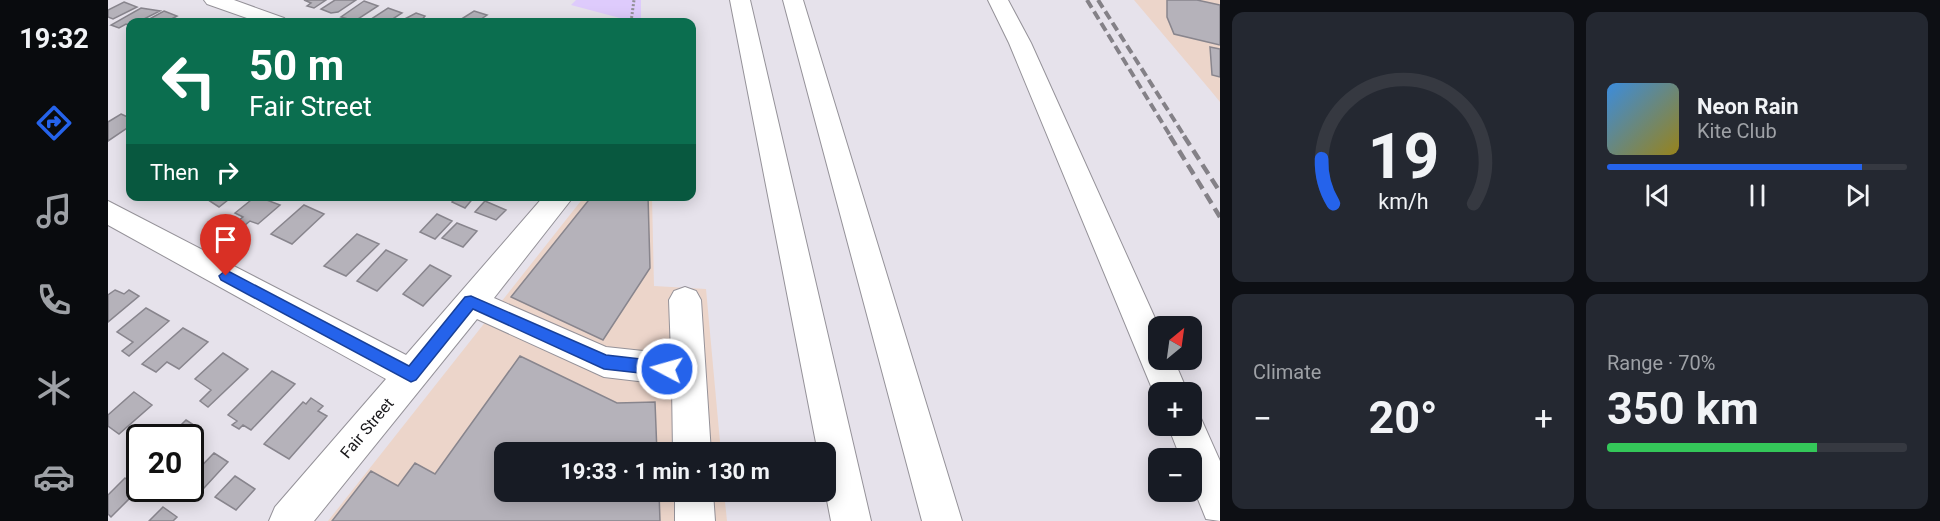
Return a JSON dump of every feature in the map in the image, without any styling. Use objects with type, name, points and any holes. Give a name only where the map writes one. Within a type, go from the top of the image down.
[{"type":"street","points":[[214,0],[266,18]]},
{"type":"street","points":[[740,0],[851,521]]},
{"type":"street","points":[[793,0],[942,521]]},
{"type":"street","points":[[998,0],[1020,43],[1166,382]]},
{"type":"street","name":"Fair Street","points":[[289,521],[556,201]]},
{"type":"street","points":[[108,212],[411,375]]},
{"type":"street","points":[[686,300],[691,442]]},
{"type":"street","points":[[471,302],[604,362],[688,371]]},
{"type":"street","points":[[1190,436],[1220,506]]},
{"type":"street","points":[[694,502],[695,521]]},
{"type":"path","points":[[632,18],[634,0]]},
{"type":"shaded area","points":[[576,0],[641,0],[641,18],[620,18],[571,5]]},
{"type":"shaded area","points":[[1134,0],[1220,0],[1220,102],[1211,91]]},
{"type":"shaded area","points":[[581,201],[652,201],[654,286],[706,289],[720,442],[494,442],[494,502],[725,502],[727,521],[328,521]]},
{"type":"building","points":[[304,0],[326,0],[314,8],[307,6],[311,3]]},
{"type":"building","points":[[335,0],[356,0],[338,12],[331,13],[321,9]]},
{"type":"building","points":[[1167,0],[1197,0],[1220,5],[1220,45],[1174,34],[1167,17]]},
{"type":"building","points":[[364,1],[378,6],[360,18],[341,17]]},
{"type":"building","points":[[124,2],[137,7],[113,19],[108,17],[108,10]]},
{"type":"building","points":[[141,8],[160,11],[146,18],[126,18],[126,24],[119,28],[111,25]]},
{"type":"building","points":[[388,8],[402,13],[394,18],[373,18]]},
{"type":"building","points":[[164,11],[177,16],[173,18],[151,18]]},
{"type":"building","points":[[474,11],[487,15],[483,18],[463,18]]},
{"type":"building","points":[[416,13],[425,16],[423,18],[407,18]]},
{"type":"building","points":[[1210,47],[1220,49],[1220,77],[1212,75]]},
{"type":"building","points":[[121,114],[126,116],[126,129],[108,141],[108,122]]},
{"type":"building","points":[[210,201],[227,201],[219,207]]},
{"type":"building","points":[[250,201],[269,201],[280,205],[258,224],[250,221],[245,225],[238,221],[243,217],[235,213]]},
{"type":"building","points":[[453,201],[471,201],[465,208]]},
{"type":"building","points":[[485,201],[506,210],[496,220],[475,212]]},
{"type":"building","points":[[588,201],[648,201],[650,268],[603,340],[511,297]]},
{"type":"building","points":[[304,205],[324,214],[292,244],[271,234]]},
{"type":"building","points":[[437,214],[452,221],[435,239],[420,232]]},
{"type":"building","points":[[457,223],[477,231],[463,247],[442,238]]},
{"type":"building","points":[[357,234],[379,244],[346,276],[324,266]]},
{"type":"building","points":[[386,250],[407,260],[377,291],[357,281]]},
{"type":"building","points":[[430,265],[451,276],[423,306],[403,294]]},
{"type":"building","points":[[115,290],[124,294],[129,290],[139,296],[108,322],[108,295]]},
{"type":"building","points":[[146,308],[169,321],[129,356],[122,351],[133,342],[117,332]]},
{"type":"building","points":[[183,328],[208,342],[179,369],[167,362],[156,372],[142,364]]},
{"type":"building","points":[[223,353],[248,369],[208,407],[200,401],[211,390],[195,379]]},
{"type":"building","points":[[520,356],[617,403],[655,402],[657,442],[494,442],[494,502],[659,502],[660,521],[332,521],[371,471],[398,486],[415,463],[435,474]]},
{"type":"building","points":[[272,371],[295,384],[251,430],[243,425],[239,429],[232,425],[237,421],[228,415]]},
{"type":"building","points":[[134,392],[152,405],[130,424],[126,424],[126,428],[119,434],[108,426],[108,415]]},
{"type":"building","points":[[311,398],[323,406],[318,411],[327,416],[289,459],[264,444],[303,402],[306,404]]},
{"type":"building","points":[[214,453],[228,462],[204,488],[204,463]]},
{"type":"building","points":[[235,476],[255,489],[236,510],[215,497]]},
{"type":"building","points":[[126,479],[126,502],[111,517],[108,514],[108,495]]},
{"type":"building","points":[[163,507],[177,517],[173,521],[149,521]]},
{"type":"railway","points":[[1087,0],[1171,137]]},
{"type":"railway","points":[[1098,0],[1185,137]]},
{"type":"railway","points":[[1170,136],[1220,217]]},
{"type":"railway","points":[[1184,136],[1220,192]]},
{"type":"route","points":[[226,276],[411,375],[471,302],[604,362],[667,369]]}]
